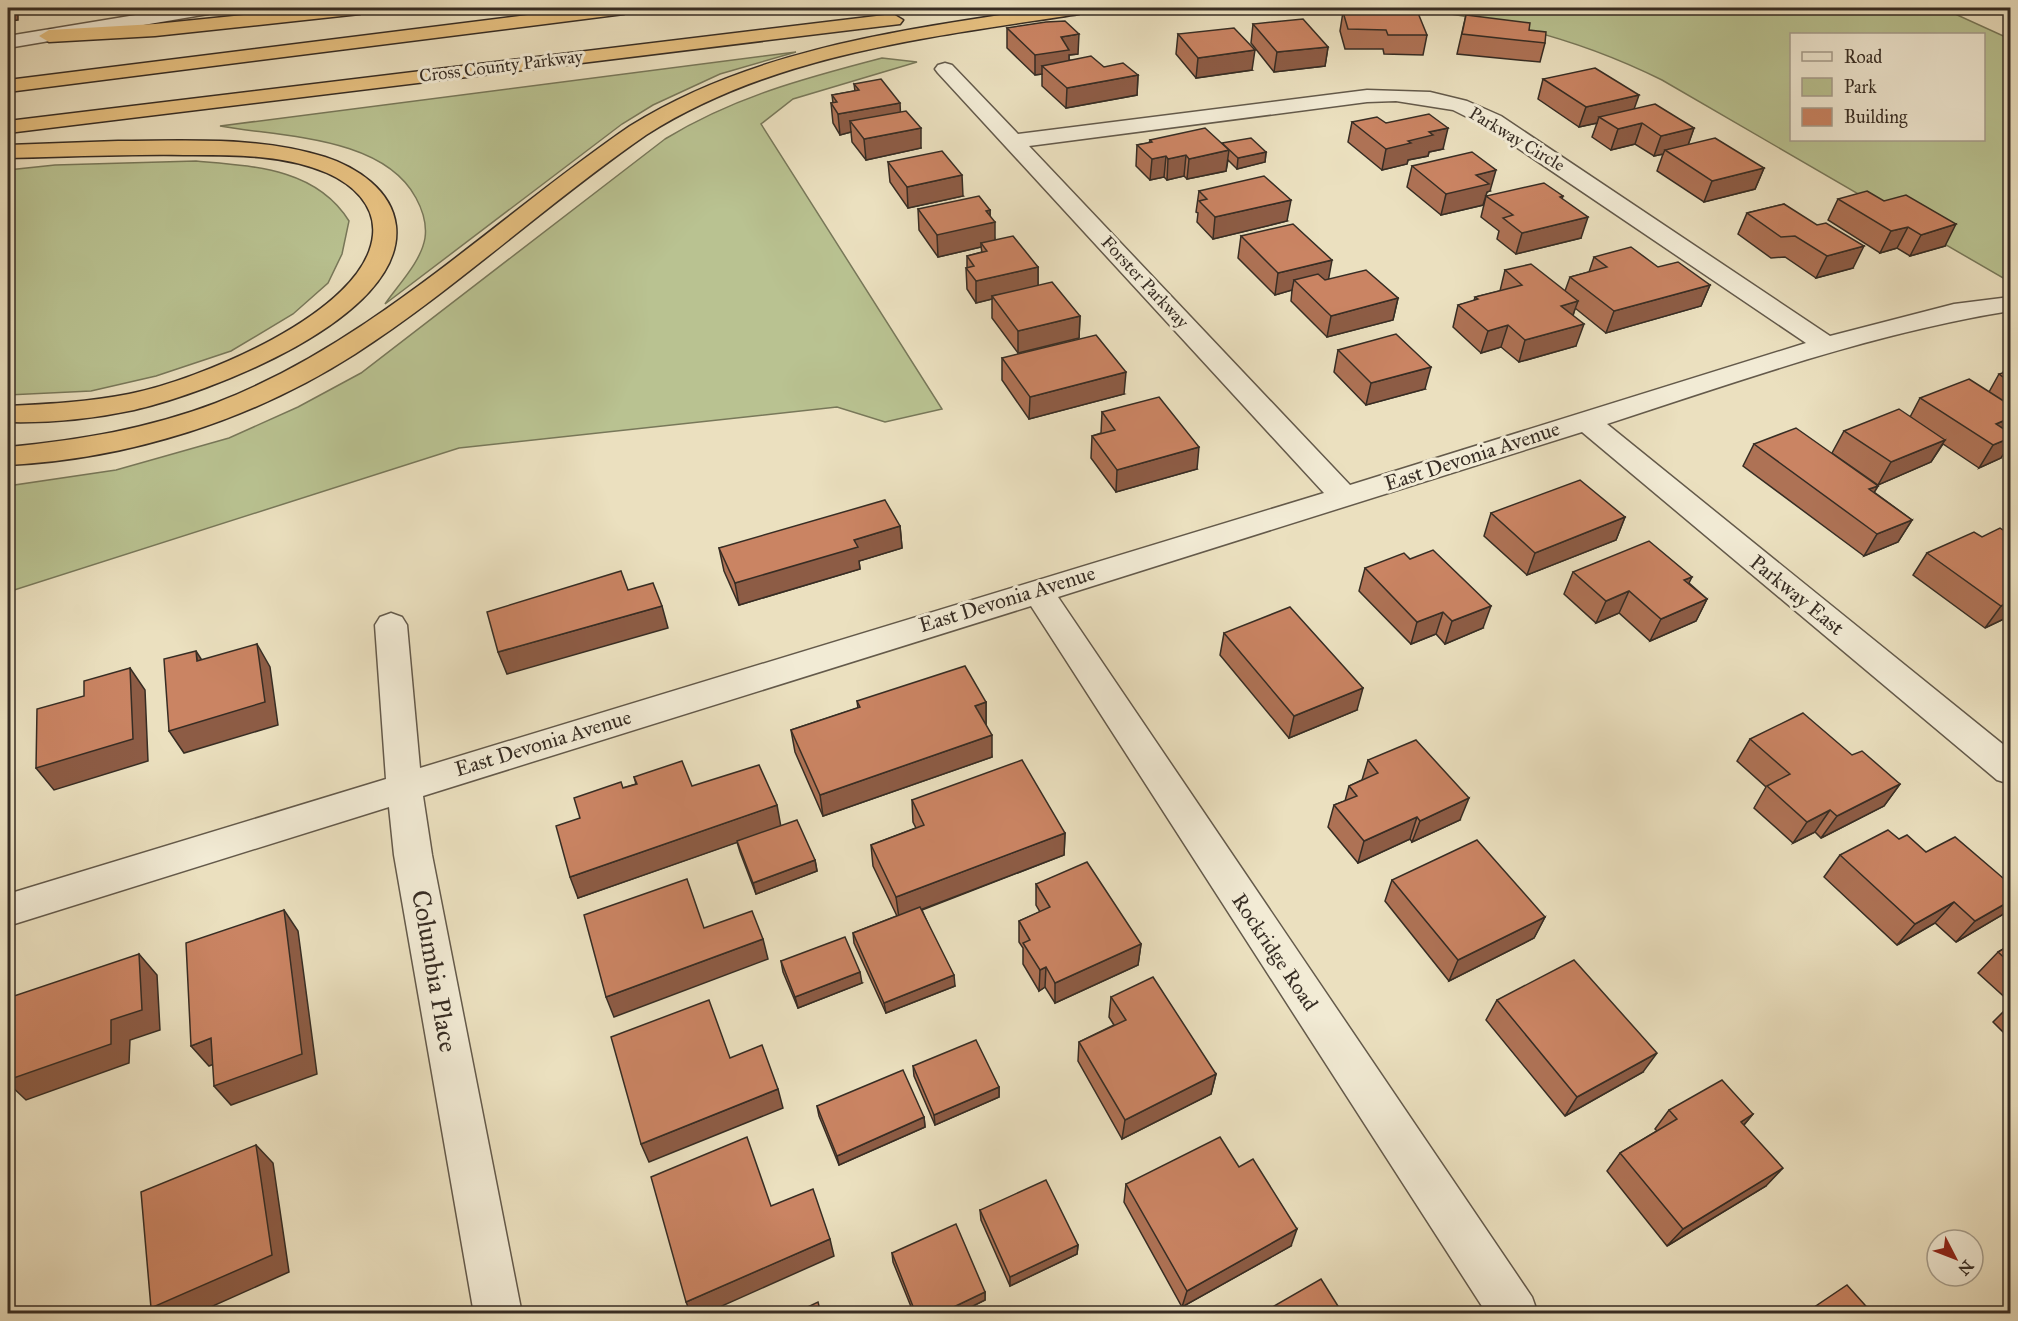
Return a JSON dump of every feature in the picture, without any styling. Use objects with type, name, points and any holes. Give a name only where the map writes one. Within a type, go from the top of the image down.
[{"type":"highway","points":[[49,36],[155,30],[360,8]]},
{"type":"highway","points":[[8,86],[624,8]]},
{"type":"highway","name":"Cross County Parkway","points":[[8,128],[994,8]]},
{"type":"highway","points":[[8,456],[72,450],[173,428],[231,407],[311,370],[378,326],[633,134],[699,96],[780,68],[854,48],[935,31],[1079,8]]},
{"type":"highway","points":[[8,152],[206,148],[297,156],[336,169],[364,187],[382,212],[385,230],[383,249],[374,268],[360,287],[339,307],[310,328],[237,366],[195,383],[110,405],[64,413],[8,414]]},
{"type":"street","points":[[8,42],[208,8]]},
{"type":"street","name":"Forster Parkway","points":[[945,69],[1343,496]]},
{"type":"street","name":"Parkway Circle","points":[[1014,141],[1367,96],[1396,94],[1460,105],[1493,121],[1544,153],[1826,345]]},
{"type":"street","name":"East Devonia Avenue","points":[[8,910],[1826,345],[1954,312],[2010,304]]},
{"type":"street","name":"Parkway East","points":[[1585,420],[2010,770]]},
{"type":"street","name":"Rockridge Road","points":[[1037,590],[1515,1314]]},
{"type":"street","name":"Columbia Place","points":[[391,625],[404,786],[416,867],[498,1314]]},
{"type":"green space","points":[[1474,8],[1942,8],[2010,39],[2010,282],[1662,80],[1580,46],[1524,29],[1437,12]]},
{"type":"green space","points":[[796,52],[720,74],[653,105],[622,124],[385,304],[419,256],[425,238],[425,222],[420,207],[401,178],[380,162],[356,151],[300,137],[220,126]]},
{"type":"green space","points":[[882,58],[917,62],[793,99],[761,124],[942,409],[885,422],[837,407],[459,448],[8,592],[8,486],[116,470],[229,438],[298,407],[361,373],[665,139],[717,111],[770,90]]},
{"type":"green space","points":[[196,161],[261,168],[282,173],[319,190],[335,203],[349,221],[342,254],[328,283],[293,314],[231,351],[156,376],[91,391],[8,395],[8,170],[55,165]]},
{"type":"building","points":[[1343,12],[1418,13],[1427,35],[1388,35],[1386,30],[1348,29]]},
{"type":"building","points":[[1466,15],[1530,23],[1529,30],[1546,32],[1545,43],[1462,34]]},
{"type":"building","points":[[1303,19],[1328,47],[1277,52],[1253,24]]},
{"type":"building","points":[[1065,21],[1079,34],[1061,37],[1069,50],[1035,55],[1007,28],[1046,22]]},
{"type":"building","points":[[1234,28],[1255,50],[1198,58],[1178,34]]},
{"type":"building","points":[[1091,56],[1104,67],[1123,63],[1138,75],[1067,88],[1042,66]]},
{"type":"building","points":[[1595,68],[1639,95],[1586,107],[1543,79]]},
{"type":"building","points":[[881,79],[900,103],[838,114],[831,103],[837,102],[832,95],[859,90],[854,84]]},
{"type":"building","points":[[1655,104],[1694,128],[1661,136],[1642,123],[1618,129],[1599,117]]},
{"type":"building","points":[[906,111],[921,128],[864,139],[850,121]]},
{"type":"building","points":[[1429,114],[1448,128],[1429,132],[1433,135],[1408,141],[1411,143],[1386,149],[1352,122],[1377,117],[1386,123]]},
{"type":"building","points":[[1205,128],[1229,150],[1189,159],[1186,155],[1168,159],[1166,156],[1152,159],[1137,145],[1152,142],[1150,140]]},
{"type":"building","points":[[1251,138],[1266,152],[1238,158],[1222,143]]},
{"type":"building","points":[[1715,138],[1764,168],[1712,181],[1665,150]]},
{"type":"building","points":[[942,151],[962,175],[907,187],[888,162]]},
{"type":"building","points":[[1472,152],[1496,170],[1476,175],[1489,184],[1446,194],[1412,166]]},
{"type":"building","points":[[1264,176],[1291,200],[1215,217],[1199,201],[1207,199],[1199,191]]},
{"type":"building","points":[[1544,183],[1588,217],[1522,233],[1503,218],[1513,215],[1486,196]]},
{"type":"building","points":[[1867,191],[1884,201],[1906,195],[1956,224],[1921,235],[1908,227],[1891,231],[1838,199]]},
{"type":"building","points":[[979,196],[990,210],[986,211],[995,222],[937,235],[918,209]]},
{"type":"building","points":[[1784,204],[1817,225],[1826,223],[1864,246],[1827,256],[1795,236],[1781,237],[1747,213]]},
{"type":"building","points":[[1293,224],[1332,260],[1278,273],[1241,236]]},
{"type":"building","points":[[1013,236],[1038,267],[976,281],[966,268],[974,266],[967,256],[987,251],[981,243]]},
{"type":"building","points":[[1631,247],[1658,267],[1678,262],[1710,285],[1614,311],[1570,277],[1607,267],[1594,257]]},
{"type":"building","points":[[1531,264],[1578,301],[1561,306],[1584,324],[1525,340],[1508,325],[1488,331],[1458,305],[1478,299],[1475,297],[1522,285],[1505,270]]},
{"type":"building","points":[[1366,270],[1398,298],[1331,316],[1294,280],[1318,274],[1325,280]]},
{"type":"building","points":[[1052,282],[1080,316],[1018,331],[992,296]]},
{"type":"building","points":[[1396,334],[1431,367],[1371,383],[1338,350]]},
{"type":"building","points":[[1096,335],[1126,372],[1030,397],[1002,358]]},
{"type":"building","points":[[2010,371],[2010,382],[1999,374]]},
{"type":"building","points":[[1969,379],[2010,405],[2010,418],[1996,424],[2010,433],[2010,438],[1993,445],[1920,398]]},
{"type":"building","points":[[1159,397],[1199,447],[1117,470],[1092,436],[1115,430],[1102,412]]},
{"type":"building","points":[[1899,409],[1945,440],[1891,462],[1844,431]]},
{"type":"building","points":[[1796,428],[1878,486],[1869,489],[1912,520],[1877,534],[1754,444]]},
{"type":"building","points":[[1580,480],[1625,517],[1535,553],[1491,513]]},
{"type":"building","points":[[885,500],[900,526],[854,540],[858,547],[735,583],[719,548]]},
{"type":"building","points":[[2000,528],[2010,535],[2010,601],[2001,606],[1927,553],[1974,532],[1982,537]]},
{"type":"building","points":[[1649,541],[1692,577],[1684,580],[1707,599],[1661,619],[1629,591],[1606,601],[1573,572]]},
{"type":"building","points":[[1433,550],[1491,606],[1452,621],[1443,612],[1417,622],[1365,568],[1404,553],[1410,559]]},
{"type":"building","points":[[621,571],[628,590],[653,583],[662,606],[498,652],[487,612]]},
{"type":"building","points":[[1290,607],[1363,688],[1294,716],[1224,633]]},
{"type":"building","points":[[257,644],[265,702],[169,731],[164,659],[196,651],[197,661]]},
{"type":"building","points":[[965,666],[986,702],[975,706],[992,735],[820,795],[791,730],[860,707],[857,701]]},
{"type":"building","points":[[130,668],[133,739],[36,768],[37,709],[84,696],[84,681]]},
{"type":"building","points":[[1803,713],[1852,755],[1862,751],[1900,784],[1837,816],[1830,810],[1807,822],[1767,786],[1790,774],[1750,739]]},
{"type":"building","points":[[1416,740],[1469,798],[1420,821],[1417,817],[1364,841],[1334,805],[1357,796],[1349,786],[1378,773],[1368,760]]},
{"type":"building","points":[[1022,760],[1065,833],[896,897],[871,845],[924,825],[912,800]]},
{"type":"building","points":[[682,761],[692,786],[759,765],[777,805],[570,877],[556,826],[580,818],[574,798],[621,782],[623,788],[637,784],[634,777]]},
{"type":"building","points":[[797,820],[815,860],[753,883],[737,841]]},
{"type":"building","points":[[1888,830],[1899,839],[1907,835],[1926,852],[1955,837],[2010,884],[2010,901],[1975,921],[1954,902],[1915,924],[1840,855]]},
{"type":"building","points":[[1477,840],[1545,917],[1458,960],[1392,880]]},
{"type":"building","points":[[1087,862],[1141,944],[1055,983],[1046,967],[1040,970],[1023,943],[1030,940],[1019,921],[1050,907],[1036,884]]},
{"type":"building","points":[[687,879],[704,928],[752,911],[763,939],[606,997],[584,915]]},
{"type":"building","points":[[920,907],[954,975],[884,1003],[853,933]]},
{"type":"building","points":[[284,910],[302,1054],[214,1086],[211,1038],[191,1046],[186,943]]},
{"type":"building","points":[[845,937],[860,972],[795,997],[781,961]]},
{"type":"building","points":[[2010,945],[2010,963],[1998,952]]},
{"type":"building","points":[[139,954],[142,1010],[111,1020],[111,1044],[8,1080],[8,998]]},
{"type":"building","points":[[1574,960],[1657,1053],[1577,1097],[1497,1000]]},
{"type":"building","points":[[1153,977],[1216,1074],[1125,1120],[1079,1042],[1126,1020],[1111,997]]},
{"type":"building","points":[[709,1000],[730,1058],[762,1045],[778,1089],[641,1144],[611,1037]]},
{"type":"building","points":[[976,1040],[999,1087],[934,1115],[913,1066]]},
{"type":"building","points":[[903,1070],[924,1117],[837,1156],[817,1106]]},
{"type":"building","points":[[1722,1080],[1753,1114],[1741,1122],[1783,1168],[1683,1229],[1620,1153],[1677,1119],[1669,1110]]},
{"type":"building","points":[[747,1137],[771,1206],[813,1189],[830,1239],[686,1302],[651,1177]]},
{"type":"building","points":[[1220,1137],[1239,1167],[1253,1159],[1297,1229],[1187,1291],[1126,1184]]},
{"type":"building","points":[[256,1145],[272,1255],[151,1308],[141,1192]]},
{"type":"building","points":[[1046,1180],[1078,1245],[1010,1277],[980,1210]]},
{"type":"building","points":[[956,1224],[985,1292],[939,1314],[916,1314],[892,1253]]},
{"type":"building","points":[[1321,1279],[1343,1314],[1260,1314]]},
{"type":"building","points":[[1847,1285],[1873,1314],[1804,1314]]},
{"type":"building","points":[[818,1302],[821,1314],[793,1314]]},
{"type":"building","points":[[71,1308],[71,1314],[59,1314]]}]
